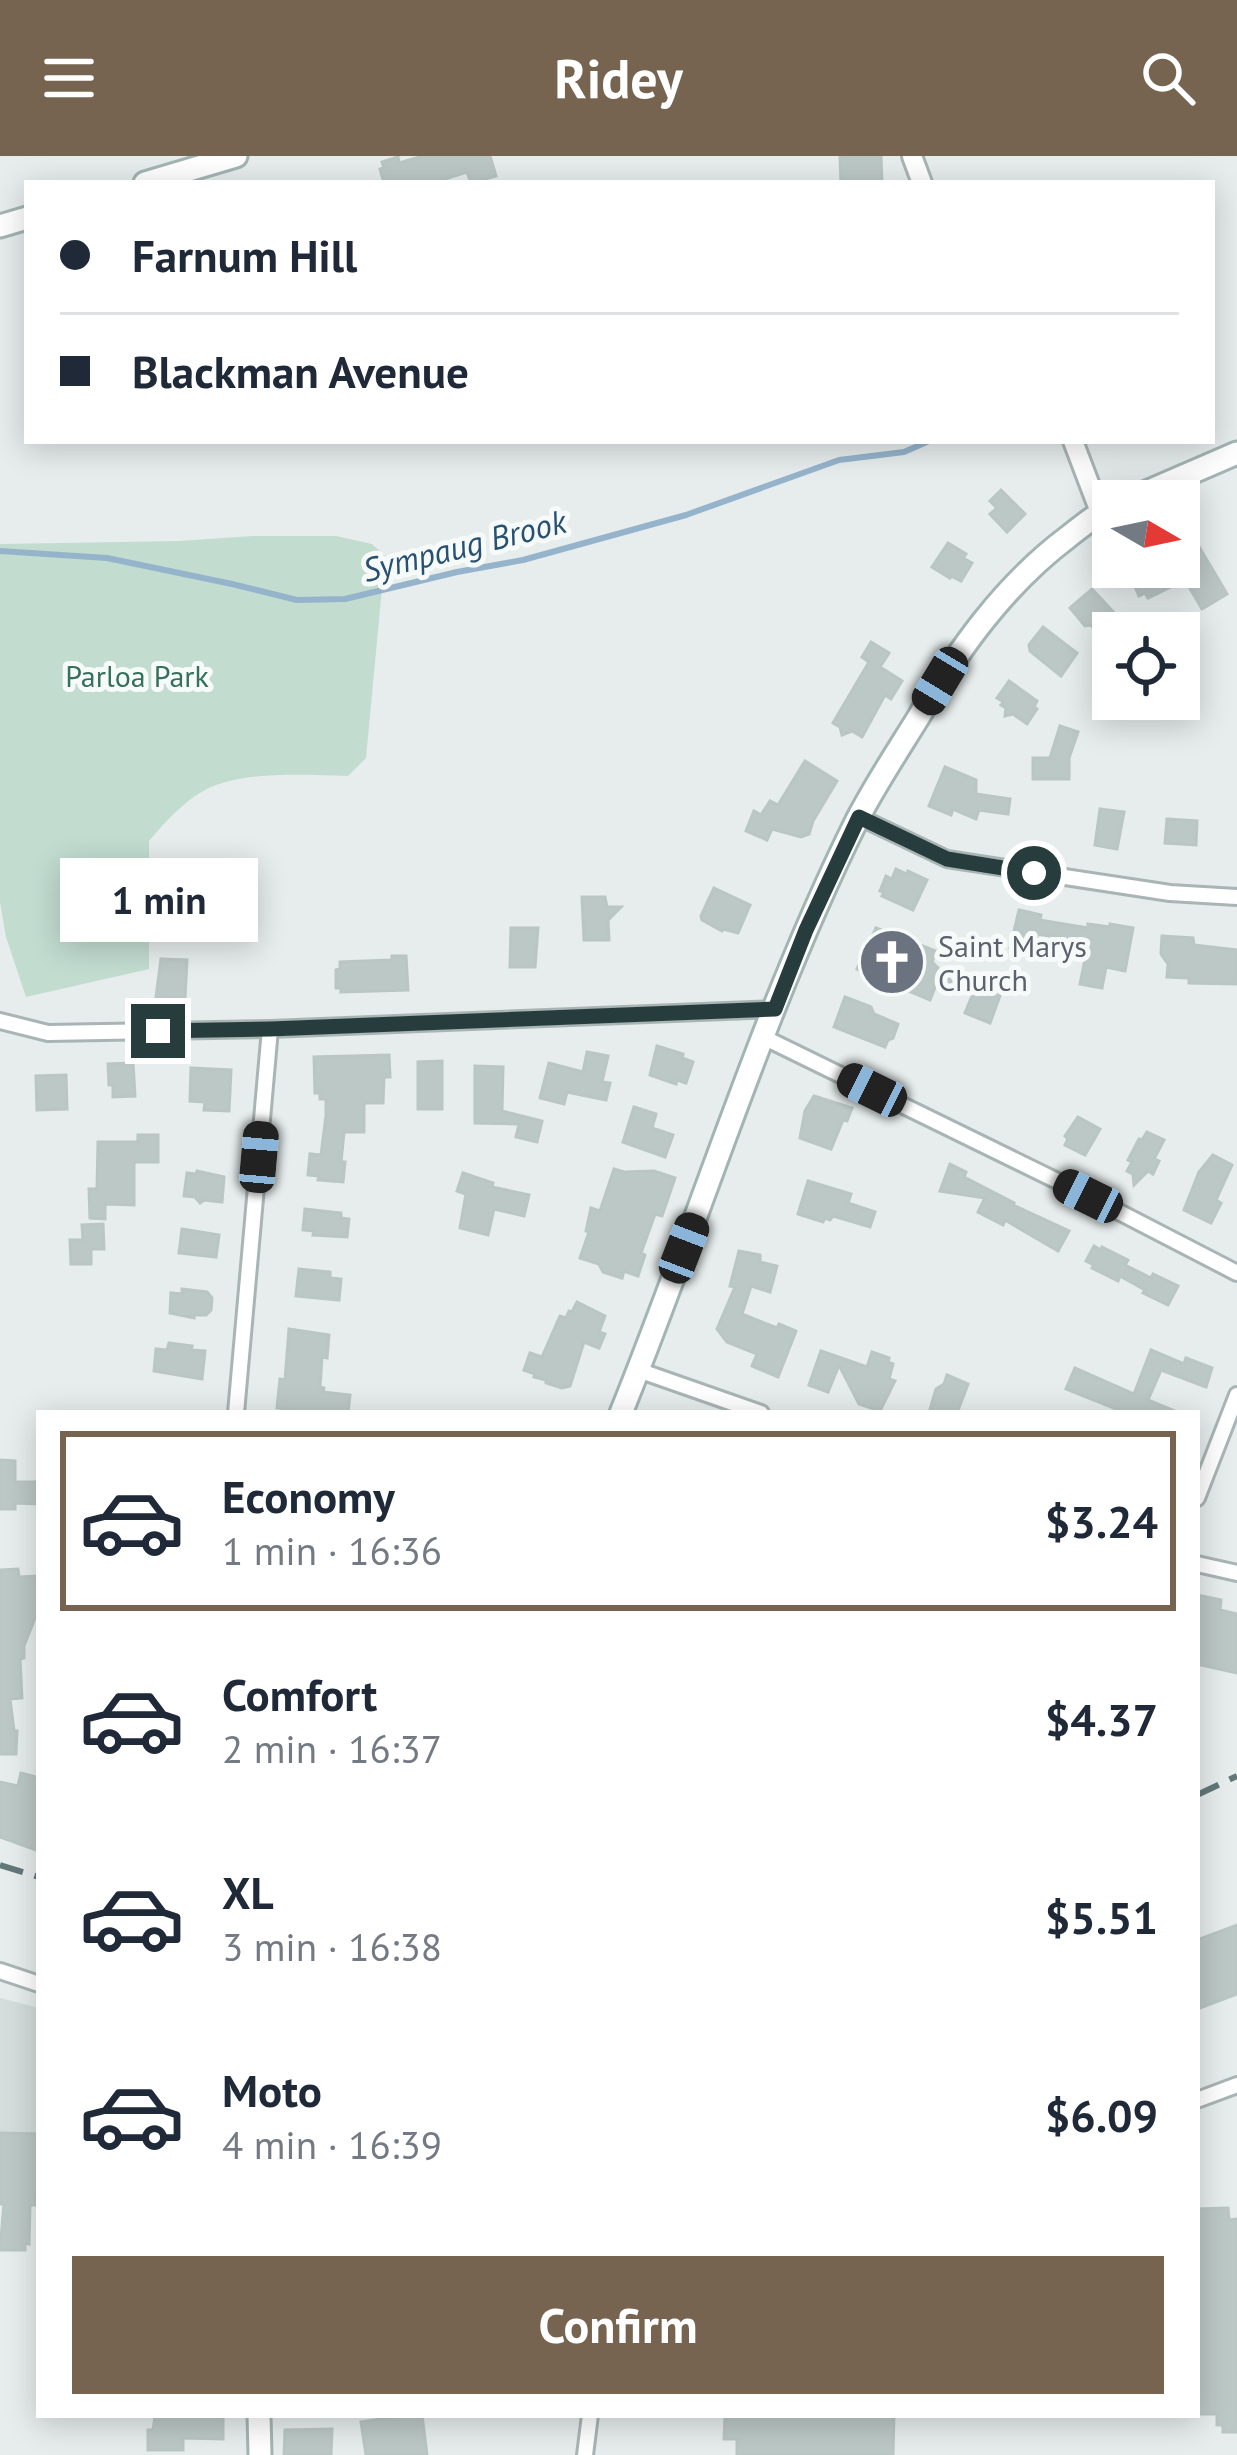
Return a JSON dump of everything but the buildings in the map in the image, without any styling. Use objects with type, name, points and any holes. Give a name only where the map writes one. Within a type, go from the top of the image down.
[{"type":"main road","points":[[155,180],[236,156]]},
{"type":"main road","points":[[1175,480],[1237,453]]},
{"type":"main road","points":[[622,1410],[763,1036],[859,817],[978,626],[1016,581],[1092,520]]},
{"type":"main road","points":[[259,2418],[260,2455]]},
{"type":"street","points":[[1074,444],[1092,480]]},
{"type":"street","points":[[859,817],[947,859],[1170,893],[1237,897]]},
{"type":"street","points":[[0,1021],[48,1033],[775,1009]]},
{"type":"street","points":[[236,1410],[270,1029]]},
{"type":"street","points":[[763,1036],[1237,1273]]},
{"type":"street","points":[[638,1370],[751,1410]]},
{"type":"street","points":[[1200,1490],[1237,1395]]},
{"type":"street","points":[[1200,1565],[1237,1573]]},
{"type":"street","points":[[0,1971],[36,1983]]},
{"type":"street","points":[[1200,2099],[1237,2085]]},
{"type":"street","points":[[585,2455],[590,2418]]},
{"type":"shaded area","points":[[0,1998],[36,2007],[36,2168],[0,2160]]},
{"type":"green space","name":"Parloa Park","points":[[336,536],[372,544],[385,556],[366,758],[348,776],[237,779],[197,795],[149,841],[149,969],[26,997],[0,902],[0,544]]},
{"type":"waterway","name":"Sympaug Brook","points":[[0,551],[107,558],[297,600],[345,599],[523,560],[686,515],[839,460],[904,452],[922,444]]},
{"type":"railway","points":[[1200,1794],[1237,1776]]},
{"type":"railway","points":[[0,1865],[36,1876]]},
{"type":"place","name":"Saint Marys Church","points":[[892,962]]},
{"type":"route","points":[[158,1031],[775,1009],[859,817],[947,859],[1034,873]]}]
